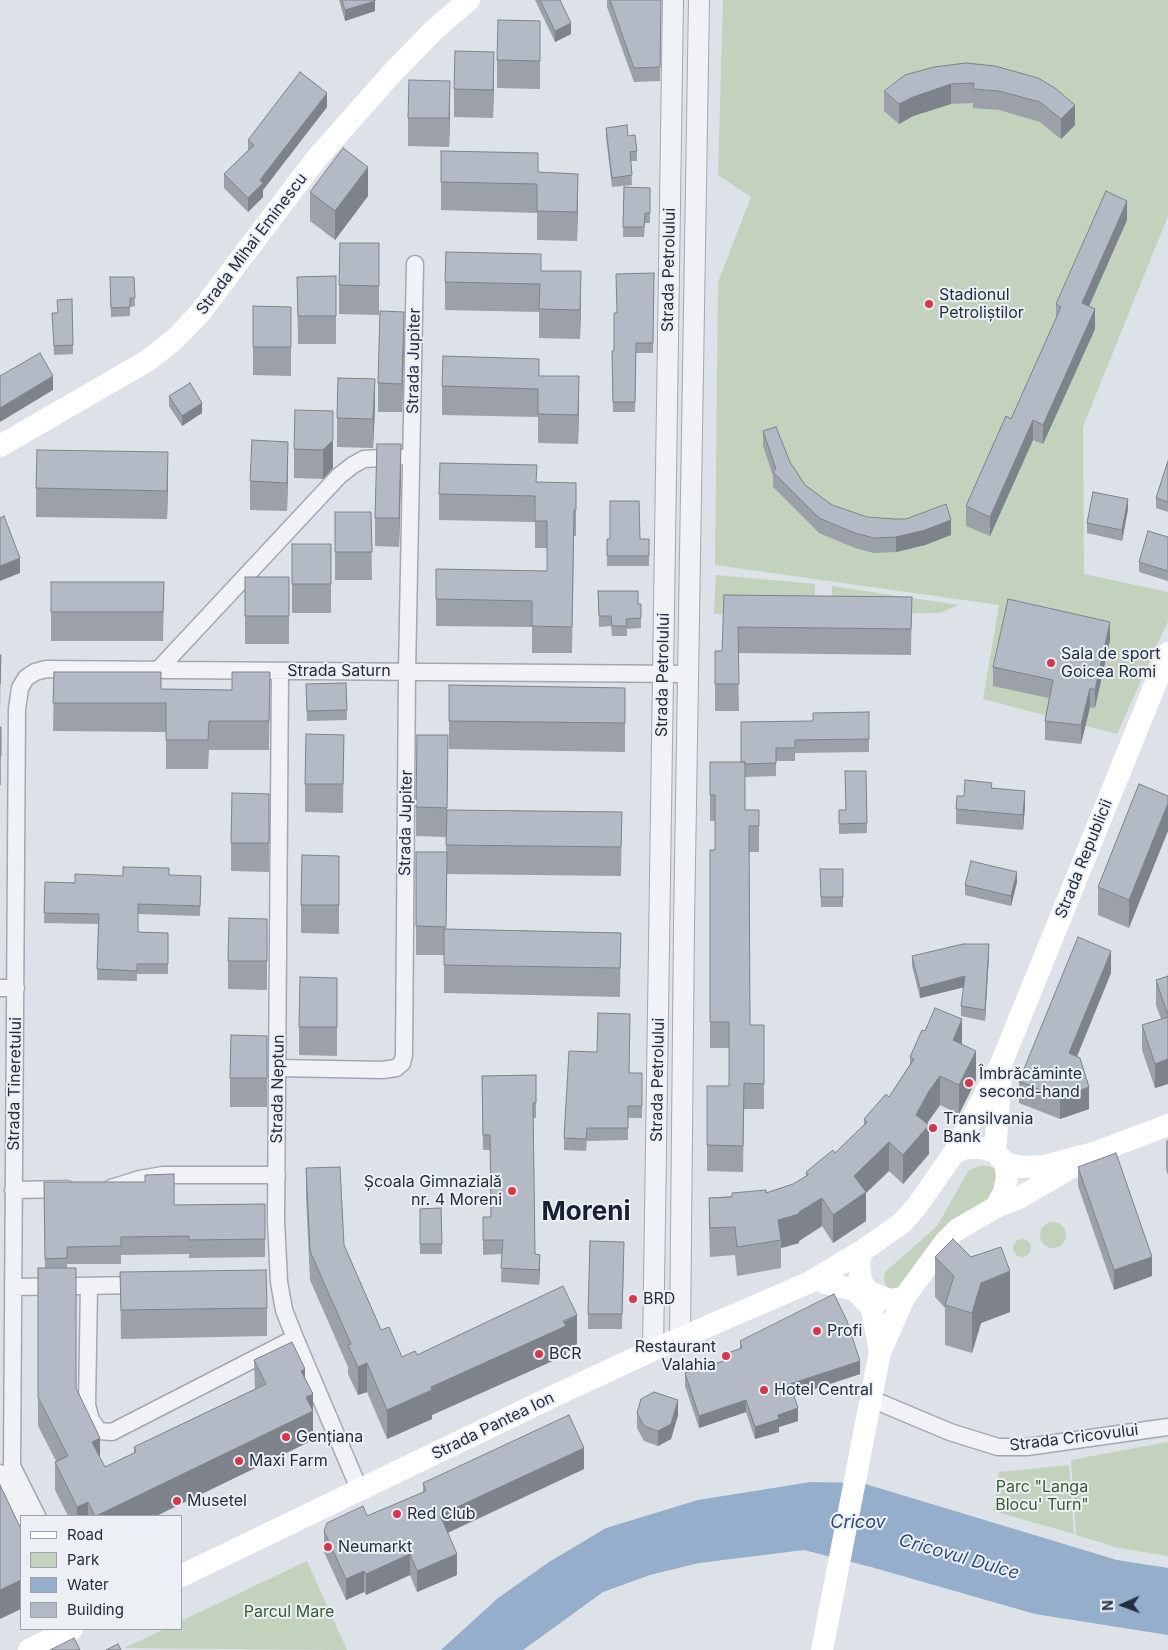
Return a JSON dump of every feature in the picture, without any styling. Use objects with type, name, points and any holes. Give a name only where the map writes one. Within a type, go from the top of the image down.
[{"type":"main road","name":"Strada Mihai Eminescu","points":[[0,446],[147,361],[174,340],[199,314],[335,138],[394,71],[434,30],[469,0]]},
{"type":"main road","name":"Strada Republicii","points":[[862,1251],[902,1223],[917,1206],[954,1153],[1002,1064],[1168,653]]},
{"type":"main road","name":"Strada Republicii","points":[[996,1207],[1004,1192],[1007,1177],[1000,1158],[996,1122],[1002,1064]]},
{"type":"main road","points":[[996,1122],[1016,1152],[1046,1166]]},
{"type":"main road","points":[[954,1153],[966,1148],[982,1148],[1022,1167],[1046,1166],[1094,1153],[1168,1125]]},
{"type":"main road","points":[[822,1650],[869,1398],[880,1352],[904,1298],[944,1242],[958,1229],[996,1207],[1038,1188],[1094,1153]]},
{"type":"main road","name":"Strada Pantea Ion","points":[[182,1576],[653,1350],[817,1283],[862,1251]]},
{"type":"main road","points":[[862,1251],[859,1263],[880,1352]]},
{"type":"main road","name":"Strada Pantea Ion","points":[[817,1283],[890,1300],[904,1298]]},
{"type":"main road","points":[[29,1650],[70,1630]]},
{"type":"street","name":"Strada Petrolului","points":[[653,1350],[673,0]]},
{"type":"street","name":"Strada Petrolului","points":[[680,1338],[684,924],[699,0]]},
{"type":"street","points":[[670,220],[695,220]]},
{"type":"street","name":"Strada Jupiter","points":[[278,1068],[383,1070],[396,1068],[402,1063],[415,264]]},
{"type":"street","points":[[158,670],[353,464],[364,459],[378,457],[412,458]]},
{"type":"street","name":"Strada Saturn","points":[[17,709],[20,688],[26,678],[35,672],[46,669],[688,674]]},
{"type":"street","name":"Strada Neptun","points":[[280,672],[277,1175],[279,1282],[284,1310],[294,1338],[360,1491]]},
{"type":"street","name":"Strada Tineretului","points":[[17,709],[8,988],[13,1190],[6,1270],[13,1287],[4,1468],[20,1515]]},
{"type":"street","points":[[659,925],[684,924]]},
{"type":"street","points":[[97,1188],[115,1187],[140,1179],[164,1175],[277,1175]]},
{"type":"street","points":[[13,1190],[78,1189]]},
{"type":"street","points":[[261,1282],[279,1282]]},
{"type":"street","points":[[13,1287],[156,1284]]},
{"type":"street","points":[[89,1286],[87,1404],[91,1420],[99,1431],[112,1432],[294,1338]]},
{"type":"street","name":"Strada Cricovului","points":[[869,1398],[959,1435],[998,1447],[1027,1447],[1168,1427]]},
{"type":"street","name":"Strada Tineretului","points":[[4,1468],[36,1515]]},
{"type":"green space","points":[[723,0],[1168,0],[1168,216],[1083,427],[1084,574],[1168,592],[1168,621],[1117,734],[983,699],[999,605],[715,565],[718,282],[751,197],[718,175]]},
{"type":"green space","points":[[716,575],[815,584],[814,614],[714,614]]},
{"type":"green space","points":[[832,586],[959,605],[940,613],[832,614]]},
{"type":"green space","points":[[980,1166],[989,1166],[998,1171],[1001,1188],[898,1292],[887,1288],[884,1279],[885,1272],[937,1226],[969,1170]]},
{"type":"green space","points":[[1053,1222],[1062,1226],[1066,1235],[1062,1244],[1053,1248],[1044,1244],[1040,1235],[1044,1226]]},
{"type":"green space","points":[[1018,1239],[1026,1239],[1031,1244],[1029,1255],[1018,1257],[1013,1252],[1013,1244]]},
{"type":"green space","points":[[1168,1442],[1168,1556],[1119,1548],[1076,1535],[1071,1460]]},
{"type":"green space","name":"Parc \"Langa Blocu' Turn\"","points":[[1069,1465],[1074,1534],[993,1511],[999,1472]]},
{"type":"green space","name":"Parcul Mare","points":[[307,1561],[347,1650],[124,1648],[163,1630],[182,1630],[182,1621]]},
{"type":"water","name":"Cricov","points":[[811,1482],[862,1483],[1117,1560],[1168,1568],[1168,1635],[1035,1614],[871,1567],[804,1550],[699,1563],[650,1575],[603,1592],[523,1650],[441,1650],[498,1598],[549,1562],[606,1528],[698,1500]]},
{"type":"building","points":[[342,0],[375,0],[375,1],[345,10]]},
{"type":"building","points":[[540,0],[560,0],[571,23],[555,31]]},
{"type":"building","points":[[610,0],[661,0],[660,67],[634,68]]},
{"type":"building","points":[[498,20],[540,21],[540,61],[497,60]]},
{"type":"building","points":[[455,51],[494,52],[493,90],[454,89]]},
{"type":"building","points":[[966,63],[995,66],[1038,78],[1055,88],[1075,105],[1061,119],[1040,102],[999,91],[973,89],[974,83],[951,84],[913,97],[899,104],[884,91],[905,75],[934,67]]},
{"type":"building","points":[[300,72],[327,93],[260,180],[263,183],[248,198],[224,174],[254,145],[248,140]]},
{"type":"building","points":[[409,80],[450,81],[449,118],[408,118]]},
{"type":"building","points":[[627,125],[628,136],[635,135],[637,151],[630,152],[632,175],[612,178],[606,128]]},
{"type":"building","points":[[343,148],[368,167],[335,211],[310,192]]},
{"type":"building","points":[[441,151],[538,153],[538,172],[578,174],[577,212],[537,211],[537,184],[441,182]]},
{"type":"building","points":[[624,187],[650,188],[650,213],[645,213],[644,227],[623,227]]},
{"type":"building","points":[[1106,191],[1127,201],[1082,303],[1095,309],[1043,425],[1033,420],[990,517],[966,506],[1006,416],[1011,419],[1061,307],[1056,304]]},
{"type":"building","points":[[340,243],[379,243],[379,286],[339,285]]},
{"type":"building","points":[[446,252],[541,254],[541,271],[581,271],[580,310],[539,309],[540,284],[445,282]]},
{"type":"building","points":[[654,273],[653,343],[636,343],[635,402],[613,402],[612,351],[614,351],[614,313],[617,313],[616,274]]},
{"type":"building","points":[[336,276],[336,316],[298,316],[297,277]]},
{"type":"building","points":[[110,277],[134,277],[135,298],[130,298],[130,307],[111,308]]},
{"type":"building","points":[[72,299],[73,345],[54,346],[52,313],[58,313],[57,300]]},
{"type":"building","points":[[253,306],[291,307],[291,347],[253,347]]},
{"type":"building","points":[[380,311],[404,312],[402,384],[378,383]]},
{"type":"building","points":[[40,353],[53,376],[0,408],[0,376]]},
{"type":"building","points":[[443,356],[539,359],[539,376],[579,376],[578,415],[538,414],[538,389],[442,386]]},
{"type":"building","points":[[338,378],[375,379],[373,419],[337,418]]},
{"type":"building","points":[[190,383],[202,403],[182,416],[169,396]]},
{"type":"building","points":[[295,410],[333,411],[333,440],[323,450],[294,449]]},
{"type":"building","points":[[776,427],[790,462],[805,485],[832,505],[867,517],[906,519],[946,504],[951,520],[925,530],[896,537],[874,538],[855,533],[819,518],[773,472],[776,469],[763,431]]},
{"type":"building","points":[[252,440],[288,442],[287,483],[250,481]]},
{"type":"building","points":[[377,444],[401,444],[399,518],[375,518]]},
{"type":"building","points":[[37,450],[168,452],[167,491],[36,488]]},
{"type":"building","points":[[1168,461],[1168,502],[1156,498]]},
{"type":"building","points":[[440,463],[537,465],[536,482],[576,483],[572,627],[532,626],[532,601],[436,599],[436,569],[547,571],[547,521],[535,521],[535,496],[439,494]]},
{"type":"building","points":[[1093,492],[1128,499],[1122,530],[1087,523]]},
{"type":"building","points":[[610,501],[639,501],[640,539],[649,539],[649,556],[607,556],[607,539],[610,539]]},
{"type":"building","points":[[335,512],[371,512],[372,552],[335,552]]},
{"type":"building","points":[[4,516],[20,558],[0,566],[0,518]]},
{"type":"building","points":[[1148,531],[1168,537],[1168,571],[1139,562]]},
{"type":"building","points":[[292,544],[331,544],[331,584],[292,584]]},
{"type":"building","points":[[245,577],[289,577],[289,616],[245,616]]},
{"type":"building","points":[[51,582],[164,582],[163,612],[51,612]]},
{"type":"building","points":[[598,591],[638,591],[638,604],[641,604],[641,618],[626,619],[627,626],[612,626],[611,616],[599,616]]},
{"type":"building","points":[[724,595],[912,597],[911,629],[738,627],[739,684],[715,684],[715,651],[722,651]]},
{"type":"building","name":"Sala de sport Goicea Romi","points":[[1008,599],[1110,622],[1095,690],[1090,688],[1081,725],[1045,721],[1053,680],[993,667]]},
{"type":"building","points":[[54,672],[161,672],[161,689],[232,690],[232,672],[270,672],[269,721],[209,721],[208,740],[166,740],[166,703],[53,703]]},
{"type":"building","points":[[346,683],[347,710],[307,711],[306,684]]},
{"type":"building","points":[[449,685],[625,688],[625,723],[449,721]]},
{"type":"building","points":[[869,712],[869,739],[795,740],[795,748],[776,748],[776,763],[745,764],[745,762],[741,762],[741,722],[813,721],[813,713]]},
{"type":"building","points":[[1,727],[1,756],[0,756]]},
{"type":"building","points":[[306,734],[344,735],[343,784],[305,784]]},
{"type":"building","points":[[417,735],[448,735],[447,808],[416,807]]},
{"type":"building","points":[[710,762],[745,762],[745,810],[759,810],[759,826],[749,826],[750,1025],[764,1025],[764,1084],[744,1083],[743,1146],[707,1145],[707,1086],[729,1086],[729,1022],[710,1022],[710,850],[715,850],[715,795],[710,795]]},
{"type":"building","points":[[845,771],[866,771],[867,823],[839,824],[839,810],[846,810]]},
{"type":"building","points":[[965,780],[992,783],[991,788],[1025,791],[1023,815],[956,809],[957,796],[964,796]]},
{"type":"building","points":[[1139,784],[1168,796],[1168,803],[1129,900],[1098,887]]},
{"type":"building","points":[[232,793],[269,794],[269,843],[231,843]]},
{"type":"building","points":[[447,810],[622,812],[621,847],[446,845]]},
{"type":"building","points":[[416,852],[447,852],[446,927],[416,926]]},
{"type":"building","points":[[302,855],[339,856],[339,905],[301,905]]},
{"type":"building","points":[[971,861],[1017,872],[1011,896],[965,885]]},
{"type":"building","points":[[123,867],[169,868],[169,875],[201,876],[200,906],[138,904],[138,932],[168,933],[168,964],[137,964],[137,971],[97,969],[99,914],[44,913],[45,882],[75,883],[75,874],[123,876]]},
{"type":"building","points":[[820,869],[843,869],[843,897],[821,897]]},
{"type":"building","points":[[229,918],[267,919],[267,961],[228,961]]},
{"type":"building","points":[[444,929],[621,933],[620,968],[444,965]]},
{"type":"building","points":[[1078,937],[1111,951],[1069,1053],[1080,1058],[1089,1087],[1060,1098],[1019,1081]]},
{"type":"building","points":[[963,944],[989,944],[985,1010],[961,1006],[965,976],[920,988],[912,956]]},
{"type":"building","points":[[1168,976],[1168,1015],[1156,980]]},
{"type":"building","points":[[300,977],[337,978],[337,1027],[299,1027]]},
{"type":"building","points":[[935,1008],[962,1019],[953,1040],[976,1051],[959,1085],[940,1076],[929,1091],[916,1115],[929,1125],[903,1155],[889,1142],[854,1176],[866,1192],[833,1215],[822,1198],[799,1212],[799,1214],[778,1220],[781,1240],[737,1247],[735,1227],[710,1228],[709,1198],[732,1197],[732,1193],[766,1190],[766,1193],[793,1184],[808,1175],[806,1172],[833,1150],[835,1153],[867,1122],[864,1119],[886,1094],[889,1097],[914,1059],[910,1057],[922,1030],[925,1031]]},
{"type":"building","points":[[598,1013],[630,1014],[629,1073],[642,1073],[642,1106],[628,1106],[628,1128],[587,1128],[586,1139],[564,1138],[569,1051],[597,1052]]},
{"type":"building","points":[[1168,1017],[1168,1059],[1155,1064],[1142,1025]]},
{"type":"building","points":[[231,1035],[267,1036],[267,1078],[230,1078]]},
{"type":"building","name":"Școala Gimnazială nr. 4 Moreni","points":[[536,1075],[536,1103],[533,1103],[535,1254],[540,1255],[539,1270],[501,1268],[503,1240],[483,1240],[483,1217],[491,1217],[490,1135],[483,1135],[482,1076]]},
{"type":"building","points":[[1116,1153],[1152,1257],[1114,1270],[1078,1167]]},
{"type":"building","points":[[340,1167],[344,1245],[381,1330],[389,1327],[402,1357],[415,1351],[417,1355],[563,1286],[577,1315],[563,1321],[566,1326],[431,1387],[432,1390],[387,1410],[367,1363],[358,1367],[348,1345],[351,1344],[310,1251],[306,1168]]},
{"type":"building","points":[[174,1174],[174,1205],[265,1204],[265,1239],[189,1240],[189,1236],[121,1237],[121,1246],[67,1247],[67,1258],[45,1259],[44,1182],[145,1182],[145,1175]]},
{"type":"building","points":[[441,1208],[442,1244],[420,1244],[420,1209]]},
{"type":"building","points":[[953,1239],[971,1257],[1001,1247],[1010,1271],[981,1283],[972,1313],[945,1305],[954,1276],[935,1257]]},
{"type":"building","points":[[590,1241],[624,1242],[622,1314],[588,1314]]},
{"type":"building","points":[[38,1268],[76,1268],[76,1388],[100,1438],[92,1442],[105,1467],[136,1452],[134,1447],[266,1384],[254,1360],[292,1342],[305,1369],[301,1371],[313,1394],[306,1397],[313,1411],[98,1515],[94,1515],[88,1502],[77,1507],[55,1462],[68,1456],[38,1397]]},
{"type":"building","points":[[266,1270],[267,1308],[121,1310],[120,1272]]},
{"type":"building","points":[[834,1294],[847,1321],[860,1361],[790,1384],[798,1408],[778,1415],[779,1419],[755,1427],[746,1400],[699,1416],[685,1373],[724,1361],[722,1355],[742,1348],[740,1341]]},
{"type":"building","points":[[654,1392],[678,1400],[671,1424],[658,1431],[644,1426],[637,1413],[641,1399]]},
{"type":"building","points":[[569,1415],[584,1448],[440,1515],[457,1554],[417,1571],[410,1554],[366,1574],[364,1571],[346,1579],[324,1531],[327,1523],[363,1506],[367,1516],[426,1491],[423,1483]]},
{"type":"building","points":[[0,1485],[20,1527],[20,1580],[0,1590]]},
{"type":"building","points":[[74,1638],[80,1650],[50,1650]]},
{"type":"building","points":[[118,1644],[121,1650],[106,1650]]},
{"type":"place","name":"Stadionul Petroliștilor","points":[[929,304]]},
{"type":"place","name":"Sala de sport Goicea Romi","points":[[1051,663]]},
{"type":"place","name":"Îmbrăcăminte second-hand","points":[[969,1083]]},
{"type":"place","name":"Transilvania Bank","points":[[933,1128]]},
{"type":"place","name":"Școala Gimnazială nr. 4 Moreni","points":[[512,1191]]},
{"type":"place","name":"BRD","points":[[633,1299]]},
{"type":"place","name":"Profi","points":[[817,1331]]},
{"type":"place","name":"BCR","points":[[539,1354]]},
{"type":"place","name":"Restaurant Valahia","points":[[726,1356]]},
{"type":"place","name":"Hotel Central","points":[[764,1390]]},
{"type":"place","name":"Gențiana","points":[[286,1437]]},
{"type":"place","name":"Maxi Farm","points":[[239,1461]]},
{"type":"place","name":"Musetel","points":[[177,1501]]},
{"type":"place","name":"Red Club","points":[[397,1514]]},
{"type":"place","name":"Neumarkt","points":[[328,1547]]},
{"type":"district","name":"Moreni","points":[[586,1212]]},
{"type":"water label","name":"Cricovul Dulce","points":[[959,1557]]}]
